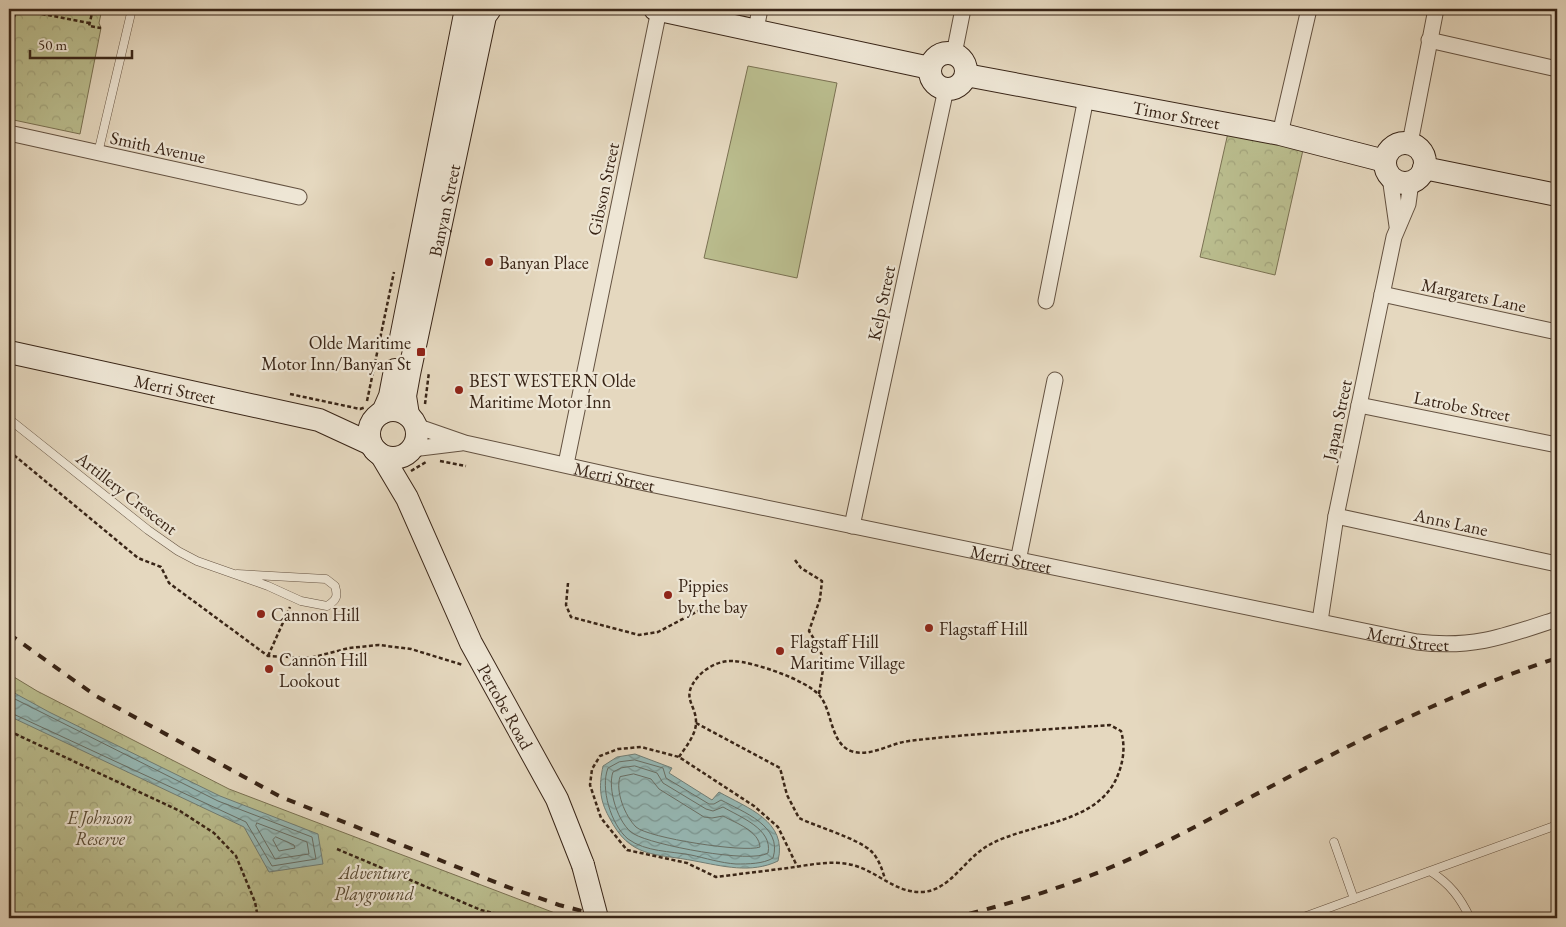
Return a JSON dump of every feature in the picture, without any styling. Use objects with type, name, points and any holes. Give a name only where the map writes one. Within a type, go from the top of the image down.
[{"type":"street","name":"Banyan Street","points":[[450,135],[466,9]]},
{"type":"street","points":[[657,9],[758,19],[930,68]]},
{"type":"street","name":"Gibson Street","points":[[566,464],[657,9]]},
{"type":"street","points":[[954,54],[963,9]]},
{"type":"street","points":[[1280,134],[1309,9]]},
{"type":"street","points":[[1410,143],[1436,9]]},
{"type":"street","name":"Banyan Street","points":[[380,414],[394,380],[413,273],[450,135],[485,16],[497,10]]},
{"type":"street","points":[[1429,40],[1557,69]]},
{"type":"street","points":[[942,54],[954,54],[965,64],[966,75],[961,84],[946,89],[935,84],[930,68],[933,62],[942,54]]},
{"type":"street","name":"Timor Street","points":[[966,75],[1280,134],[1403,172],[1557,195]]},
{"type":"street","name":"Kelp Street","points":[[852,526],[946,89]]},
{"type":"street","points":[[1046,301],[1086,98]]},
{"type":"street","name":"Smith Avenue","points":[[9,133],[299,197]]},
{"type":"street","points":[[1410,143],[1421,151],[1424,156],[1403,172],[1392,147],[1398,144],[1410,143]]},
{"type":"street","name":"Japan Street","points":[[1397,227],[1408,204],[1403,172]]},
{"type":"street","name":"Japan Street","points":[[1320,621],[1336,516],[1397,227],[1397,213],[1403,172]]},
{"type":"street","name":"Banyan Street","points":[[413,273],[405,396],[416,416]]},
{"type":"street","name":"Margarets Lane","points":[[1382,294],[1557,332]]},
{"type":"street","name":"Merri Street","points":[[14,356],[319,420],[373,447]]},
{"type":"street","points":[[1018,561],[1055,380]]},
{"type":"street","name":"Latrobe Street","points":[[1359,405],[1557,445]]},
{"type":"street","points":[[396,410],[416,416],[417,434],[410,451],[402,456],[388,458],[373,447],[369,429],[380,414],[396,410]]},
{"type":"street","name":"Merri Street","points":[[319,420],[380,414]]},
{"type":"street","name":"Merri Street","points":[[416,416],[465,443],[1018,561],[1417,642],[1463,644],[1497,639],[1557,619]]},
{"type":"street","name":"Merri Street","points":[[410,451],[465,443]]},
{"type":"street","name":"Pertobe Road","points":[[373,447],[382,456],[407,498],[467,636],[557,799],[583,865],[597,918]]},
{"type":"street","name":"Pertobe Road","points":[[407,498],[410,451]]},
{"type":"street","name":"Anns Lane","points":[[1336,516],[1557,564]]},
{"type":"lane","points":[[98,153],[132,9]]},
{"type":"lane","name":"Artillery Crescent","points":[[9,419],[162,540],[198,561],[237,574],[313,605],[327,606],[336,599],[338,594],[335,586],[326,579],[237,574]]},
{"type":"lane","points":[[1301,918],[1557,825]]},
{"type":"lane","points":[[1334,842],[1354,899]]},
{"type":"lane","points":[[1430,872],[1444,880],[1459,895],[1470,918]]},
{"type":"path","points":[[9,42],[16,9],[89,23],[89,26],[101,28]]},
{"type":"path","points":[[89,23],[93,9]]},
{"type":"path","points":[[497,10],[510,9],[520,11],[520,9]]},
{"type":"path","points":[[282,392],[360,409],[366,408],[413,273]]},
{"type":"path","points":[[416,416],[429,372]]},
{"type":"path","points":[[434,446],[431,459],[466,466]]},
{"type":"path","points":[[9,451],[138,558],[161,568],[169,583],[268,656],[310,658],[349,648],[379,645],[411,649],[469,667]]},
{"type":"path","points":[[795,560],[801,568],[822,581],[820,599],[809,631],[822,652],[823,658],[819,694]]},
{"type":"path","points":[[568,583],[566,605],[571,617],[639,636],[658,632],[700,610]]},
{"type":"path","points":[[268,656],[294,598]]},
{"type":"path","points":[[679,757],[689,742],[696,723],[688,696],[690,687],[707,669],[725,661],[734,661],[797,680],[819,694],[828,709],[836,735],[843,746],[852,751],[862,753],[908,741],[1110,725],[1121,731],[1124,749],[1117,778],[1108,792],[1094,805],[1068,817],[996,841],[977,853],[939,888],[919,892],[881,878],[885,879]]},
{"type":"path","points":[[696,723],[780,768],[787,795],[799,818],[825,827],[870,850],[880,862],[885,879]]},
{"type":"path","points":[[9,731],[180,810],[214,833],[236,856],[255,902],[258,918]]},
{"type":"path","points":[[797,866],[778,827],[754,806],[679,757],[641,747],[618,749],[600,756],[592,769],[590,786],[601,818],[626,850],[687,863],[716,878],[797,866],[844,863],[857,866],[885,879]]},
{"type":"path","points":[[337,850],[481,910],[513,918]]},
{"type":"green space","points":[[11,9],[102,9],[99,23],[101,28],[80,134],[9,119],[9,20]]},
{"type":"green space","points":[[748,66],[837,83],[797,278],[704,258]]},
{"type":"green space","points":[[1230,124],[1305,141],[1275,275],[1200,257]]},
{"type":"green space","name":"E Johnson Reserve","points":[[9,674],[37,691],[229,789],[568,918],[9,918]]},
{"type":"water","points":[[9,690],[49,712],[220,796],[318,834],[323,864],[269,872],[244,827],[9,716]]},
{"type":"water","points":[[635,754],[672,768],[669,773],[712,800],[719,792],[753,810],[771,826],[777,836],[779,847],[778,861],[757,867],[736,868],[656,855],[635,847],[617,831],[606,810],[601,792],[601,779],[603,766],[617,757]]},
{"type":"railway","points":[[9,634],[96,696],[281,797],[505,886],[559,905],[609,918]]},
{"type":"railway","points":[[952,918],[1044,892],[1112,867],[1168,841],[1339,751],[1446,700],[1557,658]]},
{"type":"place","name":"Banyan Place","points":[[489,262]]},
{"type":"place","name":"Olde Maritime Motor Inn/Banyan St","points":[[421,352]]},
{"type":"place","name":"BEST WESTERN Olde Maritime Motor Inn","points":[[459,390]]},
{"type":"place","name":"Pippies by the bay","points":[[668,595]]},
{"type":"place","name":"Cannon Hill","points":[[261,614]]},
{"type":"place","name":"Flagstaff Hill","points":[[929,628]]},
{"type":"place","name":"Flagstaff Hill Maritime Village","points":[[780,651]]},
{"type":"place","name":"Cannon Hill Lookout","points":[[269,669]]},
{"type":"park label","name":"Adventure Playground","points":[[374,882]]}]
